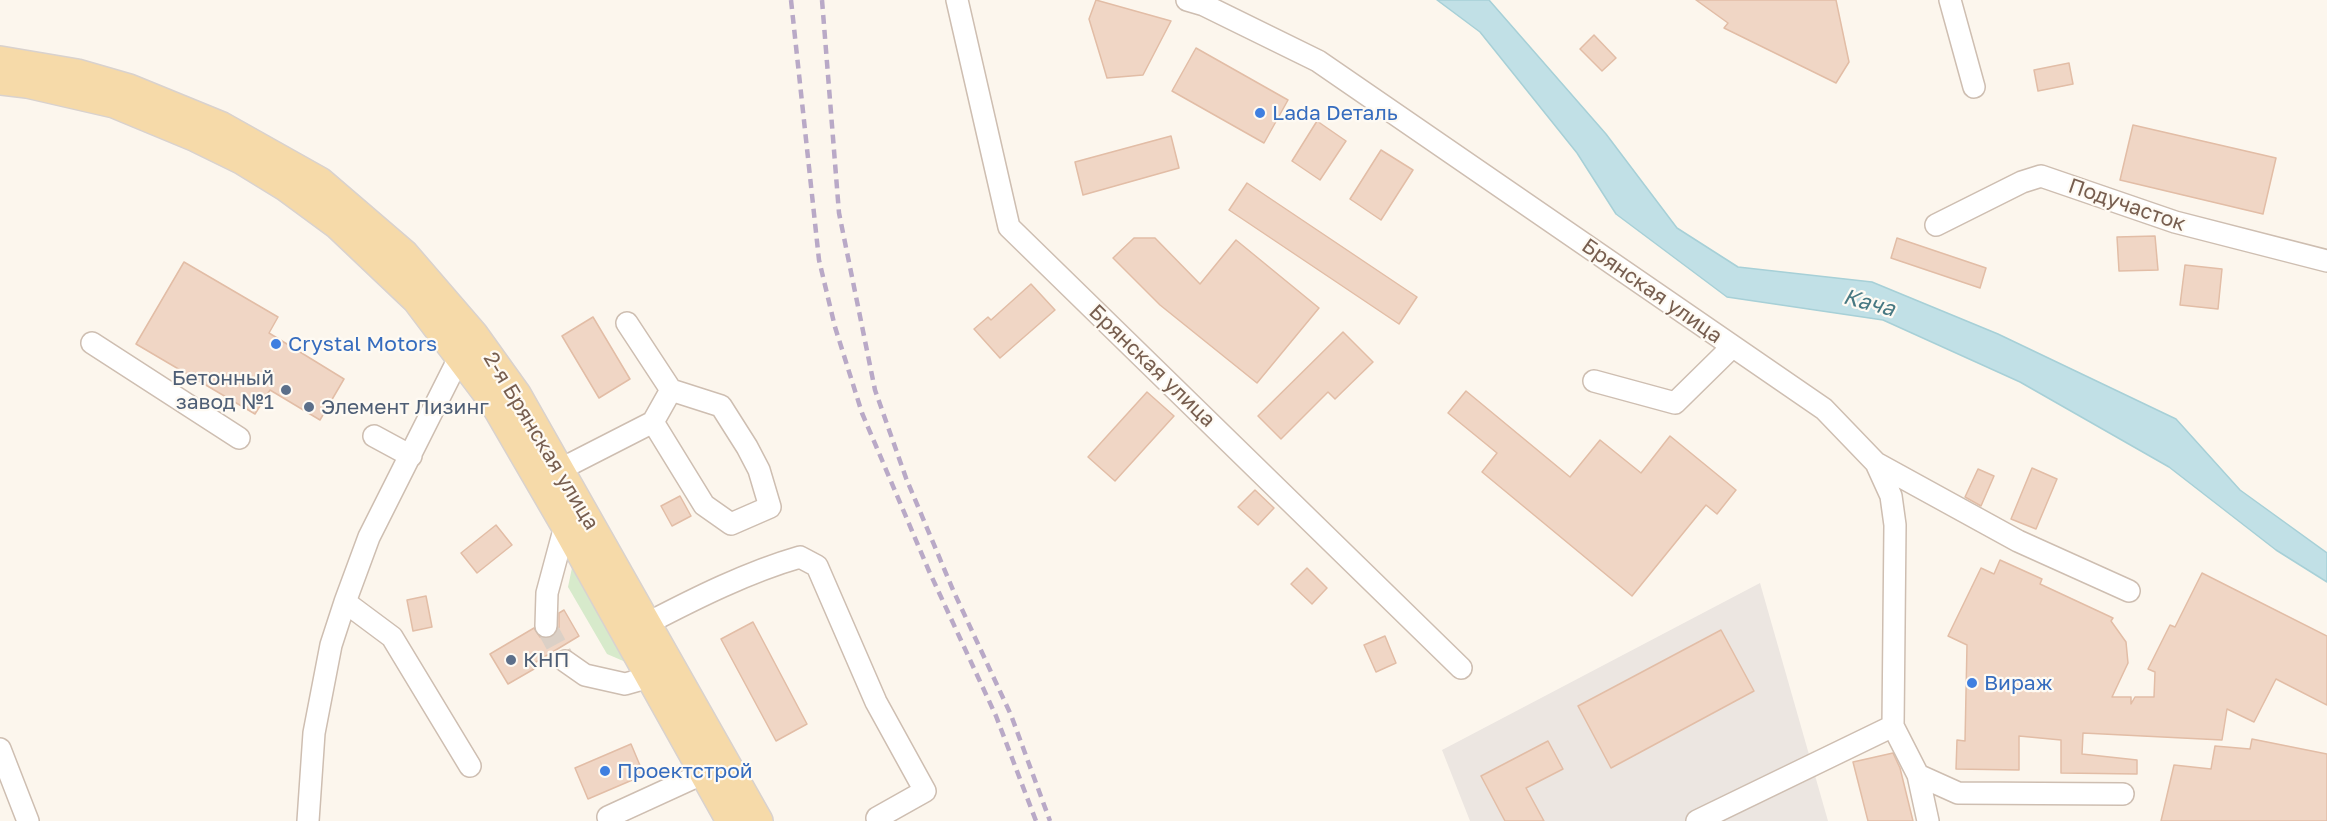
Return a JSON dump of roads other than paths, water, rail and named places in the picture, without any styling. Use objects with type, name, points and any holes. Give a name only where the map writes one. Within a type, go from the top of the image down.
[{"type":"main road","name":"2-я Брянская улица","points":[[0,60],[77,74],[129,88],[222,126],[320,181],[405,254],[474,333],[517,393],[759,821]]},
{"type":"main road","name":"2-я Брянская улица","points":[[0,81],[27,84],[114,104],[196,138],[250,165],[285,187],[338,226],[416,300],[493,402],[730,821]]},
{"type":"street","name":"Брянская улица","points":[[957,0],[1009,227],[1461,668]]},
{"type":"street","name":"Брянская улица","points":[[1187,0],[1204,5],[1318,61],[1824,410],[1876,463],[1891,496],[1895,525],[1893,726]]},
{"type":"street","points":[[1950,0],[1974,87]]},
{"type":"street","name":"Подучасток","points":[[1936,225],[2022,182],[2041,176],[2175,222],[2327,261]]},
{"type":"street","points":[[627,323],[671,390],[721,406],[759,470],[770,507],[731,524],[704,505],[653,422]]},
{"type":"street","points":[[92,343],[239,438]]},
{"type":"street","points":[[1594,381],[1675,403],[1732,347]]},
{"type":"street","points":[[308,821],[314,733],[331,645],[345,602],[369,537],[459,358]]},
{"type":"street","points":[[561,469],[653,422],[671,390]]},
{"type":"street","points":[[374,436],[411,456]]},
{"type":"street","points":[[1876,463],[2018,541],[2129,591]]},
{"type":"street","points":[[546,626],[547,593],[565,526]]},
{"type":"street","points":[[648,623],[683,605],[780,563],[800,557],[817,566],[876,702],[925,791],[877,818]]},
{"type":"street","points":[[345,602],[392,637],[470,766]]},
{"type":"street","points":[[565,661],[585,675],[625,684],[650,677]]},
{"type":"street","points":[[1697,821],[1893,726],[1918,776],[1928,821]]},
{"type":"street","points":[[0,749],[28,821]]},
{"type":"street","points":[[608,818],[704,773]]},
{"type":"street","points":[[1918,776],[1958,793],[2123,794]]},
{"type":"water","name":"Кача","points":[[1437,0],[1489,0],[1606,134],[1677,228],[1738,267],[1872,282],[1998,334],[2176,419],[2240,490],[2327,553],[2327,582],[2276,550],[2169,467],[2020,382],[1883,320],[1727,297],[1616,214],[1577,153],[1480,32]]},
{"type":"tunnel","points":[[546,626],[565,661]]},
{"type":"railway","points":[[791,0],[819,260],[835,327],[862,413],[929,571],[996,716],[1036,821]]},
{"type":"railway","points":[[822,0],[839,213],[875,390],[906,478],[953,590],[1011,715],[1050,821]]},
{"type":"place","name":"Lada Dеталь","points":[[1260,113]]},
{"type":"place","name":"Crystal Motors","points":[[276,344]]},
{"type":"place","name":"Бетонный завод №1","points":[[286,390]]},
{"type":"place","name":"Элемент Лизинг","points":[[309,407]]},
{"type":"place","name":"КНП","points":[[511,660]]},
{"type":"place","name":"Вираж","points":[[1972,683]]},
{"type":"place","name":"Проектстрой","points":[[605,771]]}]
